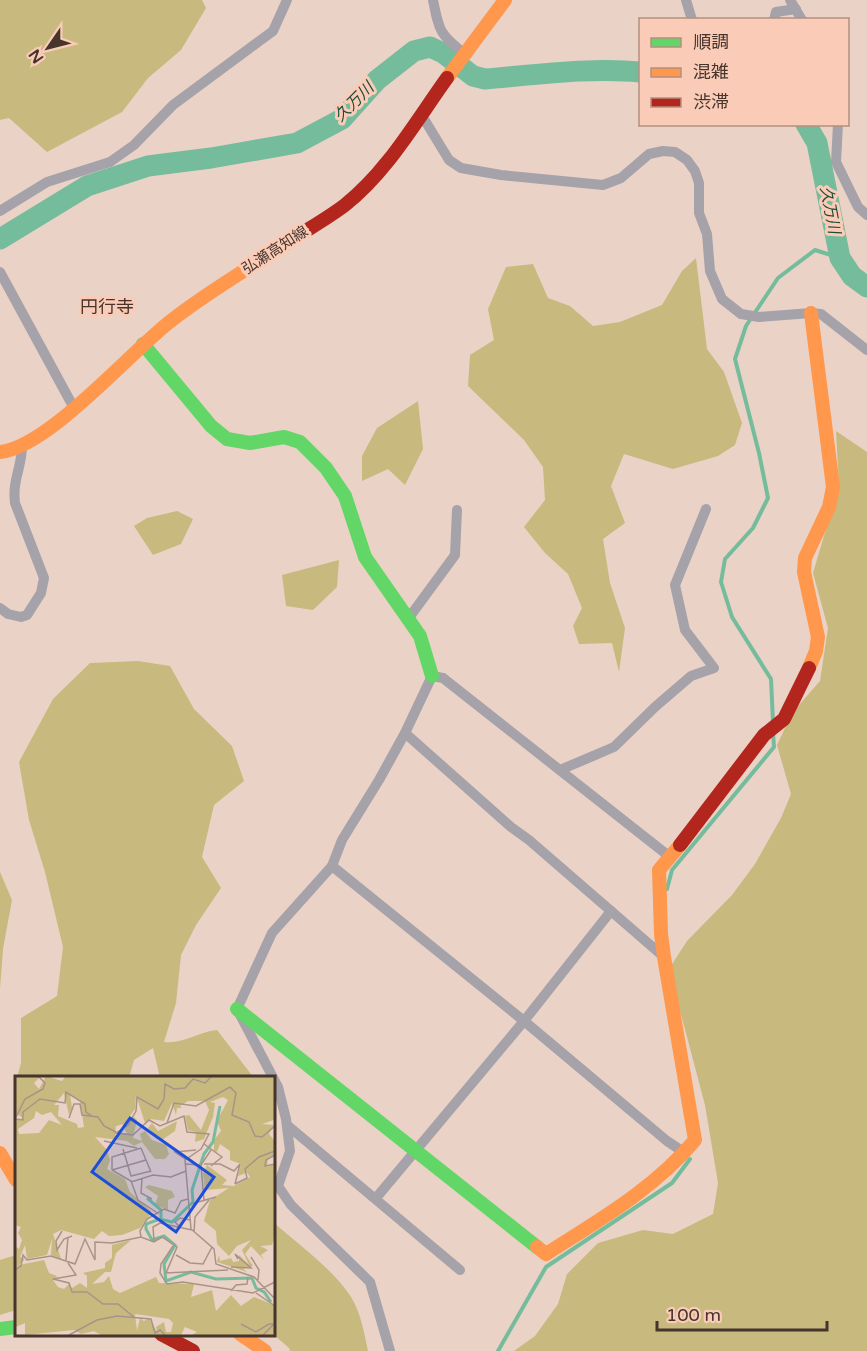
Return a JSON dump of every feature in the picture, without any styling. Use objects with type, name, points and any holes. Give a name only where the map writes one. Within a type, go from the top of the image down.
[{"type":"street","points":[[0,211],[47,182],[110,162],[134,145],[172,105],[273,31],[287,0]]},
{"type":"street","points":[[433,0],[438,27],[445,39],[464,56]]},
{"type":"street","name":"弘瀬高知線","points":[[0,452],[10,451],[39,436],[172,321],[345,205],[377,175],[397,151],[421,114],[505,0]]},
{"type":"street","points":[[687,0],[692,18]]},
{"type":"street","points":[[774,18],[776,12],[793,4],[801,18]]},
{"type":"street","points":[[421,114],[448,160],[461,168],[501,175],[603,186],[621,178],[649,154],[663,151],[675,152],[687,160],[695,171],[699,183],[699,213],[707,234],[710,271],[722,299],[741,314],[759,317],[821,314],[867,350]]},
{"type":"street","points":[[838,126],[836,162],[858,207],[867,215]]},
{"type":"street","points":[[0,272],[74,408]]},
{"type":"street","points":[[237,1009],[546,1254],[609,1214],[662,1176],[685,1153],[695,1140],[664,957],[659,870],[764,735],[784,718],[816,651],[818,637],[804,565],[805,558],[829,507],[833,487],[811,313]]},
{"type":"street","points":[[143,344],[211,426],[227,439],[250,443],[284,437],[300,442],[326,468],[345,496],[365,557],[420,636],[432,676],[405,733],[342,840],[332,866],[272,933],[237,1009]]},
{"type":"street","points":[[0,608],[8,614],[21,618],[27,615],[41,593],[44,578],[15,503],[13,490],[15,475],[22,457],[22,446]]},
{"type":"street","points":[[560,770],[614,747],[691,676],[714,668],[685,630],[675,585],[706,508]]},
{"type":"street","points":[[408,619],[455,555],[458,510]]},
{"type":"street","points":[[432,676],[443,678],[670,857]]},
{"type":"street","points":[[405,733],[510,827],[529,840],[664,957]]},
{"type":"street","points":[[332,866],[524,1020],[667,1141],[685,1153]]},
{"type":"street","points":[[376,1198],[611,911]]},
{"type":"street","points":[[237,1009],[272,1076]]},
{"type":"street","points":[[274,1079],[287,1125],[290,1151],[278,1186],[291,1205],[370,1282],[390,1351]]},
{"type":"street","points":[[287,1125],[460,1270]]},
{"type":"street","points":[[0,1153],[15,1178]]},
{"type":"street","points":[[0,1329],[15,1327]]},
{"type":"street","points":[[163,1336],[193,1351]]},
{"type":"street","points":[[242,1336],[265,1351]]},
{"type":"shaded area","points":[[0,0],[202,0],[206,8],[181,50],[148,78],[122,112],[47,152],[9,118],[0,120]]},
{"type":"shaded area","points":[[696,258],[707,349],[724,372],[742,423],[735,445],[718,456],[673,469],[624,454],[611,486],[625,523],[603,539],[610,583],[625,628],[619,672],[612,643],[579,644],[573,626],[582,608],[568,574],[545,553],[524,527],[545,500],[543,467],[524,440],[468,386],[470,355],[494,340],[488,309],[506,267],[533,264],[548,298],[570,306],[593,326],[620,322],[662,305],[682,271]]},
{"type":"shaded area","points":[[418,401],[423,449],[405,485],[388,469],[362,481],[362,456],[377,428]]},
{"type":"shaded area","points":[[836,431],[867,452],[867,1351],[514,1351],[535,1336],[558,1304],[567,1274],[598,1243],[643,1230],[673,1234],[713,1214],[718,1183],[705,1105],[669,969],[687,941],[732,895],[755,864],[781,818],[791,794],[777,745],[792,713],[820,681],[828,628],[813,573],[839,485]]},
{"type":"shaded area","points":[[177,511],[193,519],[181,544],[153,555],[134,526],[147,518]]},
{"type":"shaded area","points":[[339,560],[337,587],[313,610],[286,606],[282,575]]},
{"type":"shaded area","points":[[138,661],[170,666],[194,709],[232,746],[244,781],[214,805],[202,857],[221,888],[196,925],[181,955],[176,1003],[164,1042],[185,1040],[217,1030],[252,1076],[160,1076],[153,1048],[134,1060],[130,1076],[18,1076],[21,1063],[21,1018],[57,996],[63,947],[45,872],[29,820],[19,762],[53,699],[90,663]]},
{"type":"shaded area","points":[[0,872],[12,900],[3,949],[0,989]]},
{"type":"shaded area","points":[[274,1223],[315,1257],[344,1287],[362,1323],[368,1351],[290,1351],[274,1335]]},
{"type":"shaded area","points":[[15,1255],[15,1310],[0,1315],[0,1260]]},
{"type":"waterway","name":"久万川","points":[[0,239],[87,186],[148,166],[297,143],[342,119],[377,80],[414,51],[430,47],[443,53],[473,76],[485,79],[583,71],[639,72]]},
{"type":"waterway","name":"久万川","points":[[807,126],[817,143],[840,258],[852,276],[867,287]]},
{"type":"waterway","points":[[773,722],[771,679],[732,617],[721,582],[725,559],[753,528],[768,498],[735,359],[746,326],[778,278],[815,250],[840,258]]},
{"type":"waterway","points":[[667,889],[672,870],[774,747],[773,733]]},
{"type":"waterway","points":[[498,1351],[546,1267],[672,1183],[690,1159]]},
{"type":"traffic: fast","points":[[143,344],[211,426],[227,439],[250,443],[284,437],[300,442],[326,468],[345,496],[365,557],[420,636],[432,676]]},
{"type":"traffic: fast","points":[[237,1009],[537,1247]]},
{"type":"traffic: fast","points":[[0,1329],[15,1327]]},
{"type":"traffic: slow","points":[[447,78],[505,0]]},
{"type":"traffic: slow","points":[[0,452],[20,446],[42,434],[89,396],[186,309],[290,241]]},
{"type":"traffic: slow","points":[[809,668],[816,651],[818,637],[804,572],[805,558],[829,507],[833,487],[811,313]]},
{"type":"traffic: slow","points":[[537,1247],[546,1254],[606,1216],[662,1174],[695,1140],[661,934],[659,870],[680,845]]},
{"type":"traffic: slow","points":[[0,1153],[15,1178]]},
{"type":"traffic: slow","points":[[243,1336],[265,1351]]},
{"type":"traffic: jam","points":[[290,241],[325,219],[360,192],[388,162],[447,78]]},
{"type":"traffic: jam","points":[[680,845],[764,735],[784,719],[809,668]]},
{"type":"traffic: jam","points":[[165,1336],[193,1351]]},
{"type":"district","name":"円行寺","points":[[107,307]]}]
